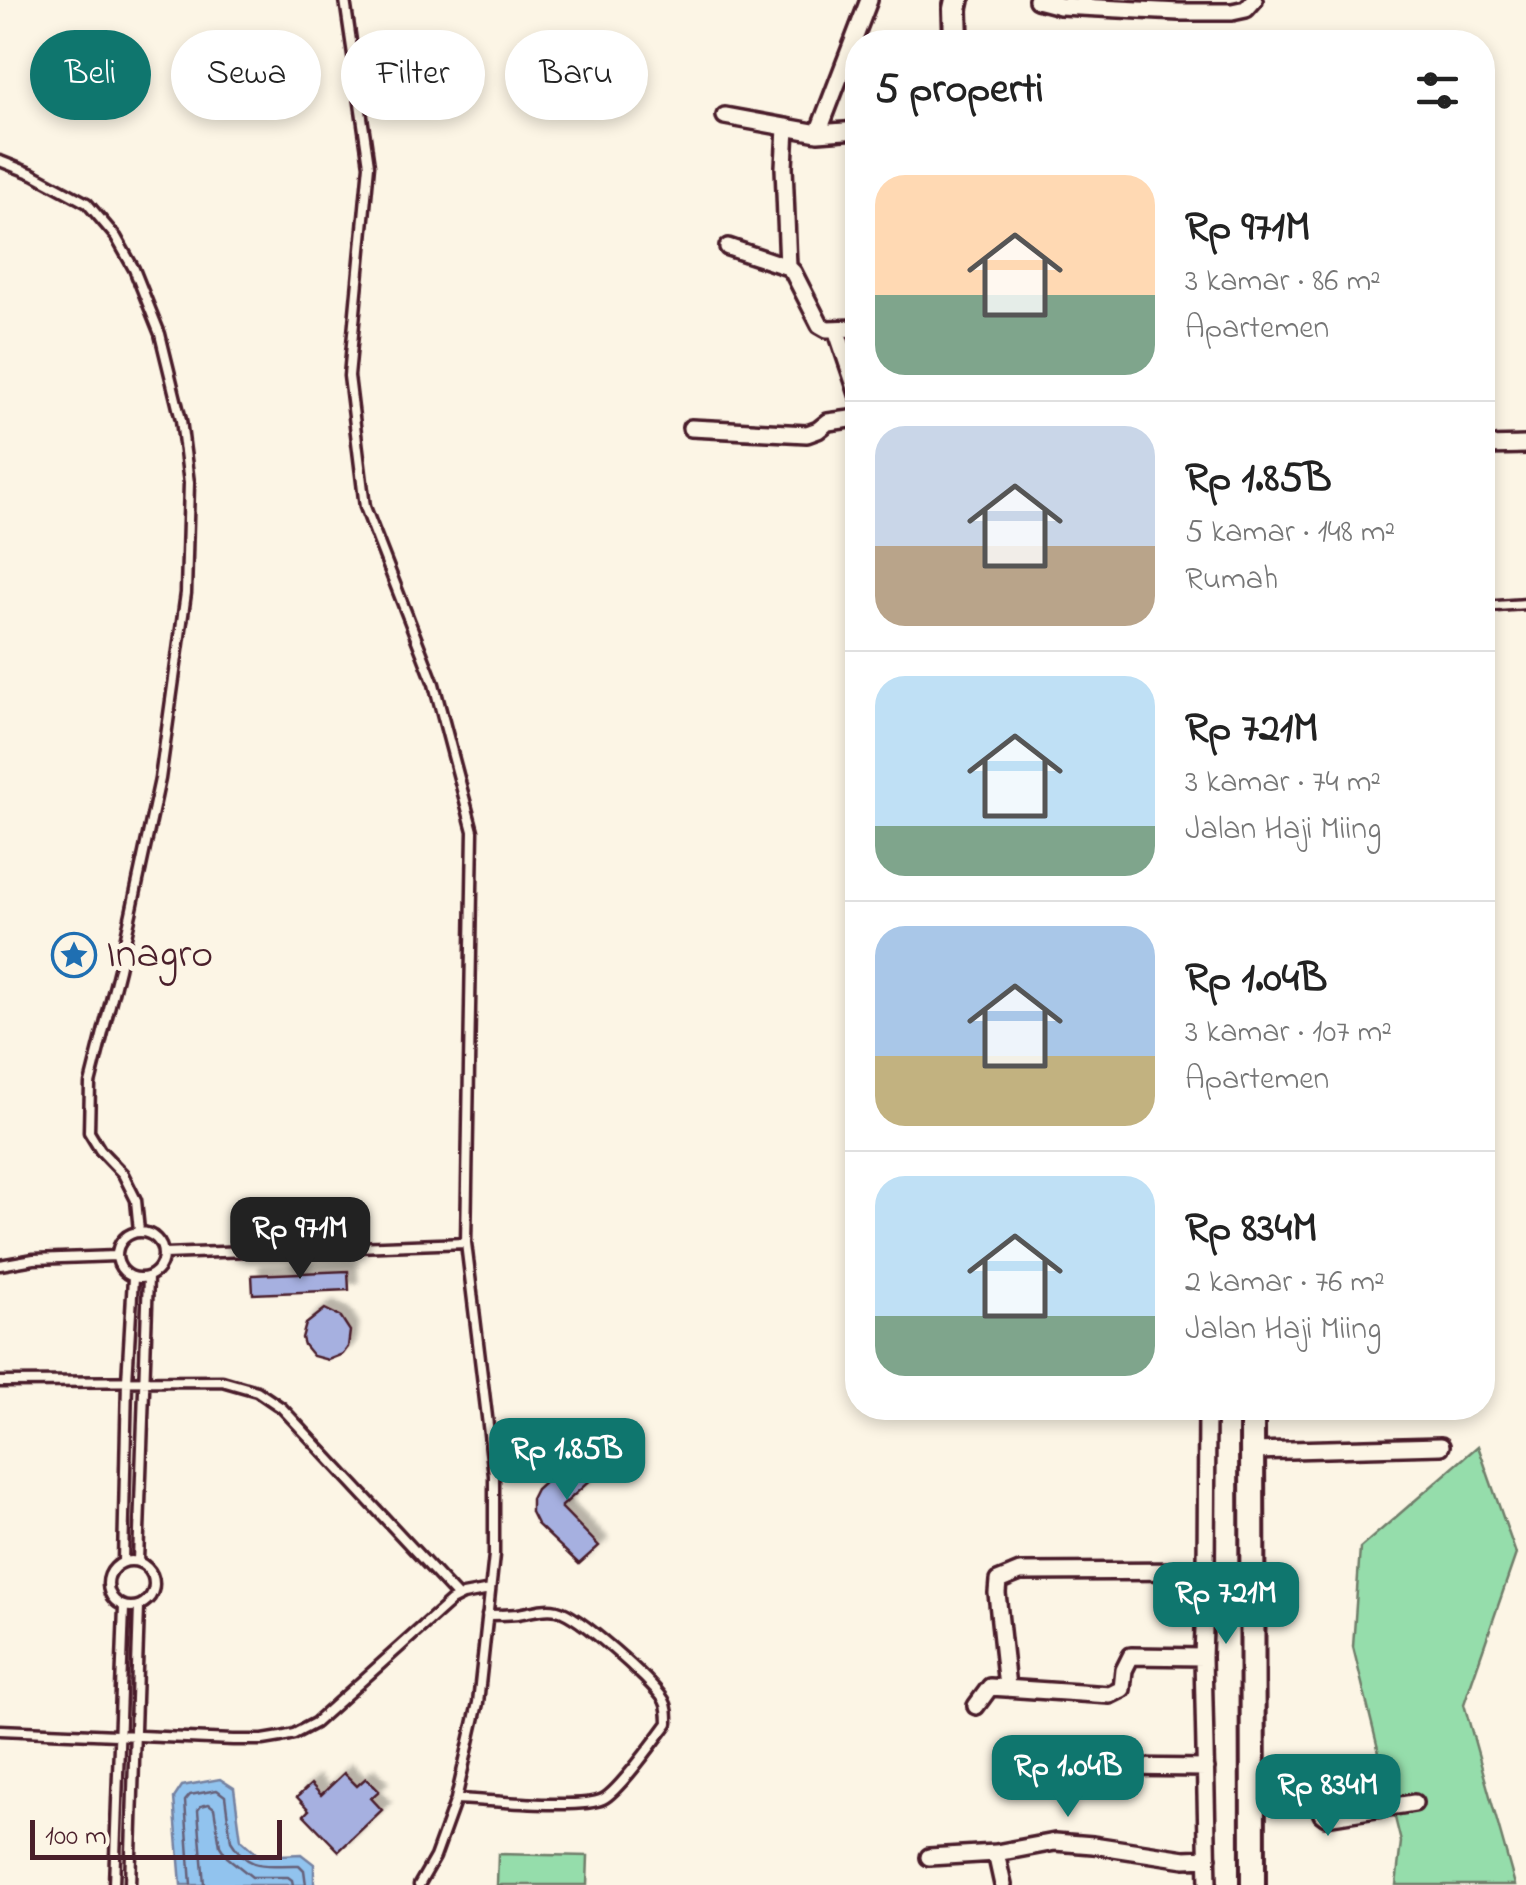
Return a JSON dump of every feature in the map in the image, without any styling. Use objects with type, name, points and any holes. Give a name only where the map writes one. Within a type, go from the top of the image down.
[{"type":"main road","points":[[956,30],[957,0]]},
{"type":"main road","points":[[1252,1420],[1254,1885]]},
{"type":"street","points":[[857,30],[869,0]]},
{"type":"street","points":[[1037,0],[1060,6],[1179,12],[1232,12],[1246,8],[1254,0]]},
{"type":"street","points":[[818,133],[845,63]]},
{"type":"street","points":[[724,116],[818,133],[845,131]]},
{"type":"street","points":[[786,128],[788,267]]},
{"type":"street","points":[[728,247],[788,267],[820,325],[845,329]]},
{"type":"street","points":[[836,329],[845,356]]},
{"type":"street","points":[[691,428],[806,434],[828,422],[845,420]]},
{"type":"street","points":[[1495,445],[1526,444]]},
{"type":"street","points":[[1207,1420],[1203,1657],[1208,1885]]},
{"type":"street","points":[[1253,1451],[1441,1446]]},
{"type":"street","points":[[1007,1688],[998,1582],[1020,1572],[1206,1571]]},
{"type":"street","points":[[976,1706],[990,1687],[1110,1695],[1122,1688],[1131,1656],[1203,1657]]},
{"type":"street","points":[[1025,1766],[1206,1768]]},
{"type":"street","points":[[1252,1790],[1311,1790],[1326,1817],[1414,1804]]},
{"type":"street","points":[[930,1857],[996,1853],[1055,1842],[1185,1859],[1208,1858]]},
{"type":"street","points":[[996,1853],[1003,1885]]},
{"type":"lane","points":[[345,0],[369,165],[349,376],[364,507],[434,684],[473,831],[466,1242],[494,1475],[494,1556],[478,1702],[456,1800],[435,1858],[420,1885]]},
{"type":"lane","points":[[0,161],[88,204],[116,237],[134,269],[160,334],[181,420],[189,502],[186,592],[160,779],[90,1084],[90,1132],[136,1200],[139,1232]]},
{"type":"lane","points":[[1495,606],[1526,604]]},
{"type":"lane","points":[[139,1232],[154,1236],[164,1254],[160,1268],[148,1277],[134,1278],[121,1270],[116,1256],[126,1236],[139,1232]]},
{"type":"lane","points":[[164,1254],[466,1242]]},
{"type":"lane","points":[[0,1265],[34,1259],[116,1256]]},
{"type":"lane","points":[[138,1562],[148,1277]]},
{"type":"lane","points":[[124,1562],[134,1278]]},
{"type":"lane","points":[[0,1382],[222,1381],[258,1390],[294,1420],[458,1597]]},
{"type":"lane","points":[[124,1562],[138,1562],[150,1570],[155,1584],[151,1598],[139,1606],[124,1607],[112,1598],[108,1584],[112,1571],[124,1562]]},
{"type":"lane","points":[[0,1730],[263,1740],[294,1734],[323,1718],[458,1597],[490,1590]]},
{"type":"lane","points":[[130,1885],[139,1606]]},
{"type":"lane","points":[[114,1885],[124,1607]]},
{"type":"lane","points":[[456,1800],[568,1804],[601,1800],[668,1723],[666,1702],[657,1692],[610,1645],[566,1613],[542,1610],[487,1616]]},
{"type":"green space","points":[[1478,1446],[1516,1554],[1464,1704],[1515,1885],[1396,1885],[1401,1842],[1353,1647],[1360,1548]]},
{"type":"green space","points":[[498,1854],[588,1856],[587,1885],[497,1885]]},
{"type":"water","points":[[220,1779],[234,1788],[241,1840],[259,1856],[301,1854],[314,1864],[314,1885],[181,1885],[174,1798],[182,1786]]},
{"type":"building","points":[[348,1271],[349,1290],[253,1294],[252,1275]]},
{"type":"building","points":[[325,1309],[341,1317],[350,1331],[343,1354],[328,1360],[313,1356],[302,1338],[306,1324]]},
{"type":"building","points":[[586,1444],[607,1465],[561,1507],[599,1546],[579,1564],[537,1524],[531,1512],[531,1499],[536,1489]]},
{"type":"building","points":[[344,1773],[357,1786],[366,1778],[379,1791],[371,1798],[382,1810],[339,1851],[304,1815],[309,1810],[297,1797],[311,1784],[321,1795]]},
{"type":"place","name":"Inagro","points":[[74,955]]}]
